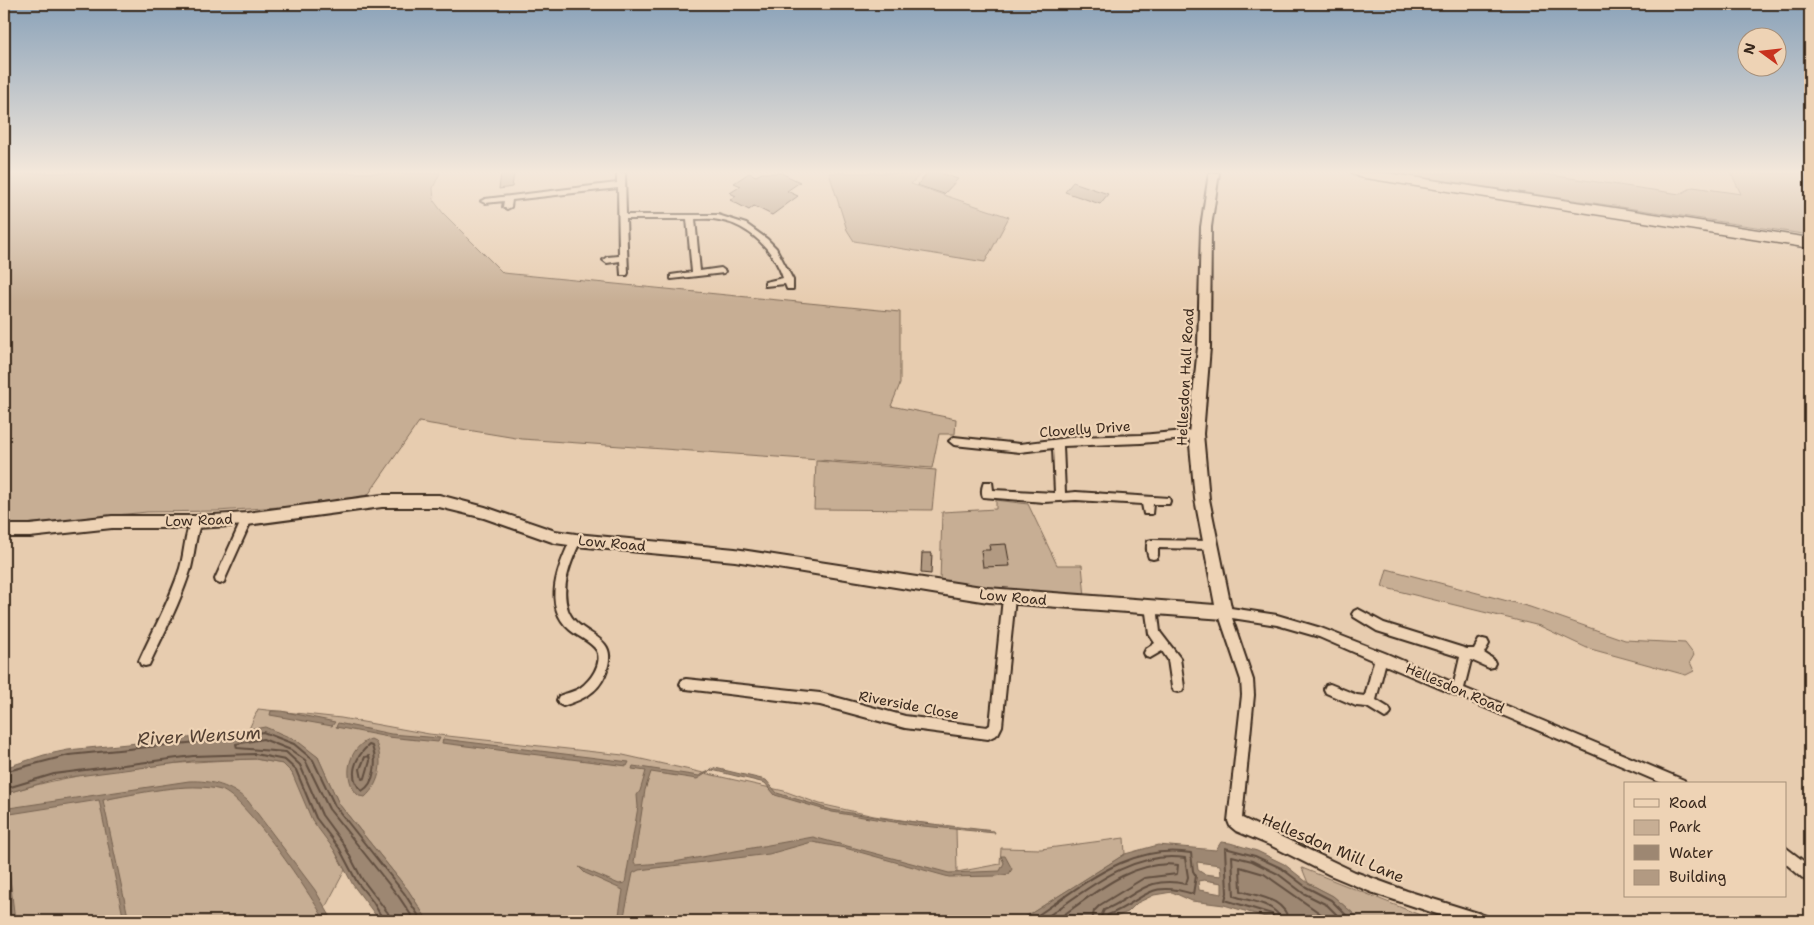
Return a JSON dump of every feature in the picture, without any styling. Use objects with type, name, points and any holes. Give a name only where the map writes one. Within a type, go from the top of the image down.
[{"type":"highway","points":[[1637,216],[1810,243]]},
{"type":"street","points":[[622,216],[624,273]]},
{"type":"street","points":[[691,216],[696,274]]},
{"type":"street","points":[[693,216],[728,219],[757,233],[785,267],[789,283],[768,284]]},
{"type":"street","name":"Hellesdon Hall Road","points":[[1208,216],[1204,347],[1196,434],[1198,472],[1210,545],[1224,612]]},
{"type":"street","points":[[607,260],[623,258]]},
{"type":"street","points":[[674,277],[721,271]]},
{"type":"street","name":"Clovelly Drive","points":[[954,441],[976,439],[1020,448],[1196,434]]},
{"type":"street","points":[[1058,444],[1060,497]]},
{"type":"street","points":[[987,494],[1044,498],[1060,497],[1147,505],[1165,501]]},
{"type":"street","name":"Low Road","points":[[4,531],[30,531],[112,522],[196,522],[247,519],[382,501],[439,501],[486,513],[555,536],[576,540],[735,555],[1009,598],[1224,612]]},
{"type":"street","points":[[220,579],[247,519]]},
{"type":"street","points":[[145,660],[144,649],[183,576],[188,560],[189,535],[196,522]]},
{"type":"street","points":[[563,700],[586,693],[594,684],[604,660],[603,650],[596,640],[572,625],[564,614],[560,601],[565,561],[576,540]]},
{"type":"street","points":[[1153,555],[1152,544],[1210,545]]},
{"type":"street","name":"Riverside Close","points":[[686,684],[820,699],[905,722],[988,734],[996,726],[1009,598]]},
{"type":"street","points":[[1151,606],[1155,634],[1174,658],[1178,687]]},
{"type":"street","name":"Hellesdon Road","points":[[1224,612],[1300,626],[1458,689],[1674,782]]},
{"type":"street","name":"Hellesdon Mill Lane","points":[[1224,612],[1242,663],[1248,695],[1235,821],[1241,826],[1337,871],[1428,906],[1481,921]]},
{"type":"street","points":[[1358,614],[1369,625],[1476,651],[1489,663]]},
{"type":"street","points":[[1150,653],[1162,644]]},
{"type":"street","points":[[1458,689],[1476,651]]},
{"type":"street","points":[[1369,702],[1381,657]]},
{"type":"street","points":[[1330,689],[1356,700],[1369,702],[1385,712]]},
{"type":"street","points":[[1786,855],[1810,875]]},
{"type":"green space","points":[[4,216],[446,216],[503,273],[900,312],[900,384],[891,406],[956,419],[955,434],[939,434],[932,468],[522,439],[419,422],[368,495],[295,506],[217,511],[147,512],[14,525],[4,522]]},
{"type":"green space","points":[[843,216],[1009,217],[985,262],[854,241],[847,230]]},
{"type":"green space","points":[[1683,216],[1810,216],[1810,235]]},
{"type":"green space","points":[[816,461],[936,470],[932,510],[814,509]]},
{"type":"green space","points":[[996,500],[1028,504],[1057,565],[1082,565],[1085,597],[1031,595],[940,583],[942,512],[996,509]]},
{"type":"green space","points":[[1387,569],[1530,607],[1625,640],[1685,643],[1694,655],[1690,662],[1694,671],[1686,675],[1587,648],[1540,626],[1382,587]]},
{"type":"green space","points":[[258,709],[341,718],[429,734],[623,755],[784,791],[820,804],[874,816],[956,828],[957,872],[1000,864],[1001,848],[1041,849],[1124,838],[1125,854],[1019,921],[428,921],[408,890],[339,804],[318,757],[277,732],[255,728],[249,729]]},
{"type":"green space","points":[[255,759],[283,764],[292,773],[345,870],[318,921],[4,921],[4,794],[65,778],[128,768]]},
{"type":"green space","points":[[1302,868],[1435,921],[1362,921],[1333,896],[1308,883]]},
{"type":"water","points":[[271,711],[281,711],[335,722],[332,726],[270,715]]},
{"type":"water","points":[[338,723],[391,734],[440,738],[438,742],[388,737],[336,727]]},
{"type":"water","points":[[265,727],[296,740],[318,757],[339,804],[408,890],[428,921],[380,921],[353,885],[335,851],[312,820],[292,773],[283,764],[255,759],[193,761],[55,779],[4,794],[4,768],[44,755],[68,750],[227,734]]},
{"type":"water","points":[[371,739],[375,741],[378,748],[380,763],[375,785],[365,797],[359,796],[353,789],[349,773],[352,756],[363,743]]},
{"type":"water","points":[[443,739],[629,762],[627,766],[442,743]]},
{"type":"water","points":[[633,766],[699,776],[715,768],[766,780],[777,793],[832,810],[889,819],[994,831],[995,833],[913,825],[832,812],[775,795],[765,783],[712,770],[697,779],[651,772],[645,790],[634,862],[636,865],[674,862],[813,837],[949,873],[1000,871],[1004,863],[1001,856],[1005,856],[1012,869],[1009,874],[996,876],[949,877],[845,848],[812,842],[769,854],[639,870],[633,873],[623,921],[618,921],[623,890],[585,873],[579,867],[619,884],[625,883],[638,807],[637,795],[646,771],[632,769]]},
{"type":"water","points":[[189,781],[221,785],[235,791],[248,801],[315,890],[333,921],[325,921],[293,870],[261,828],[246,810],[221,790],[194,787],[178,788],[103,800],[129,921],[124,921],[99,800],[4,815],[4,809],[9,808]]},
{"type":"water","points":[[8,821],[5,836],[15,921],[11,921],[4,864],[4,824]]},
{"type":"water","points":[[1221,842],[1230,843],[1257,851],[1284,864],[1308,883],[1333,896],[1362,921],[1279,921],[1224,905],[1192,901],[1172,892],[1154,895],[1137,903],[1128,912],[1105,921],[1019,921],[1125,854],[1158,845],[1216,850]],"holes":[[[1197,862],[1220,865],[1221,876],[1204,874],[1198,870]],[[1198,881],[1222,883],[1222,894],[1199,890]]]},
{"type":"building","points":[[1006,544],[1010,566],[983,567],[981,550],[990,550],[989,545]]},
{"type":"building","points":[[922,553],[932,553],[931,574],[921,573]]},
{"type":"water label","name":"River Wensum","points":[[199,736]]}]
